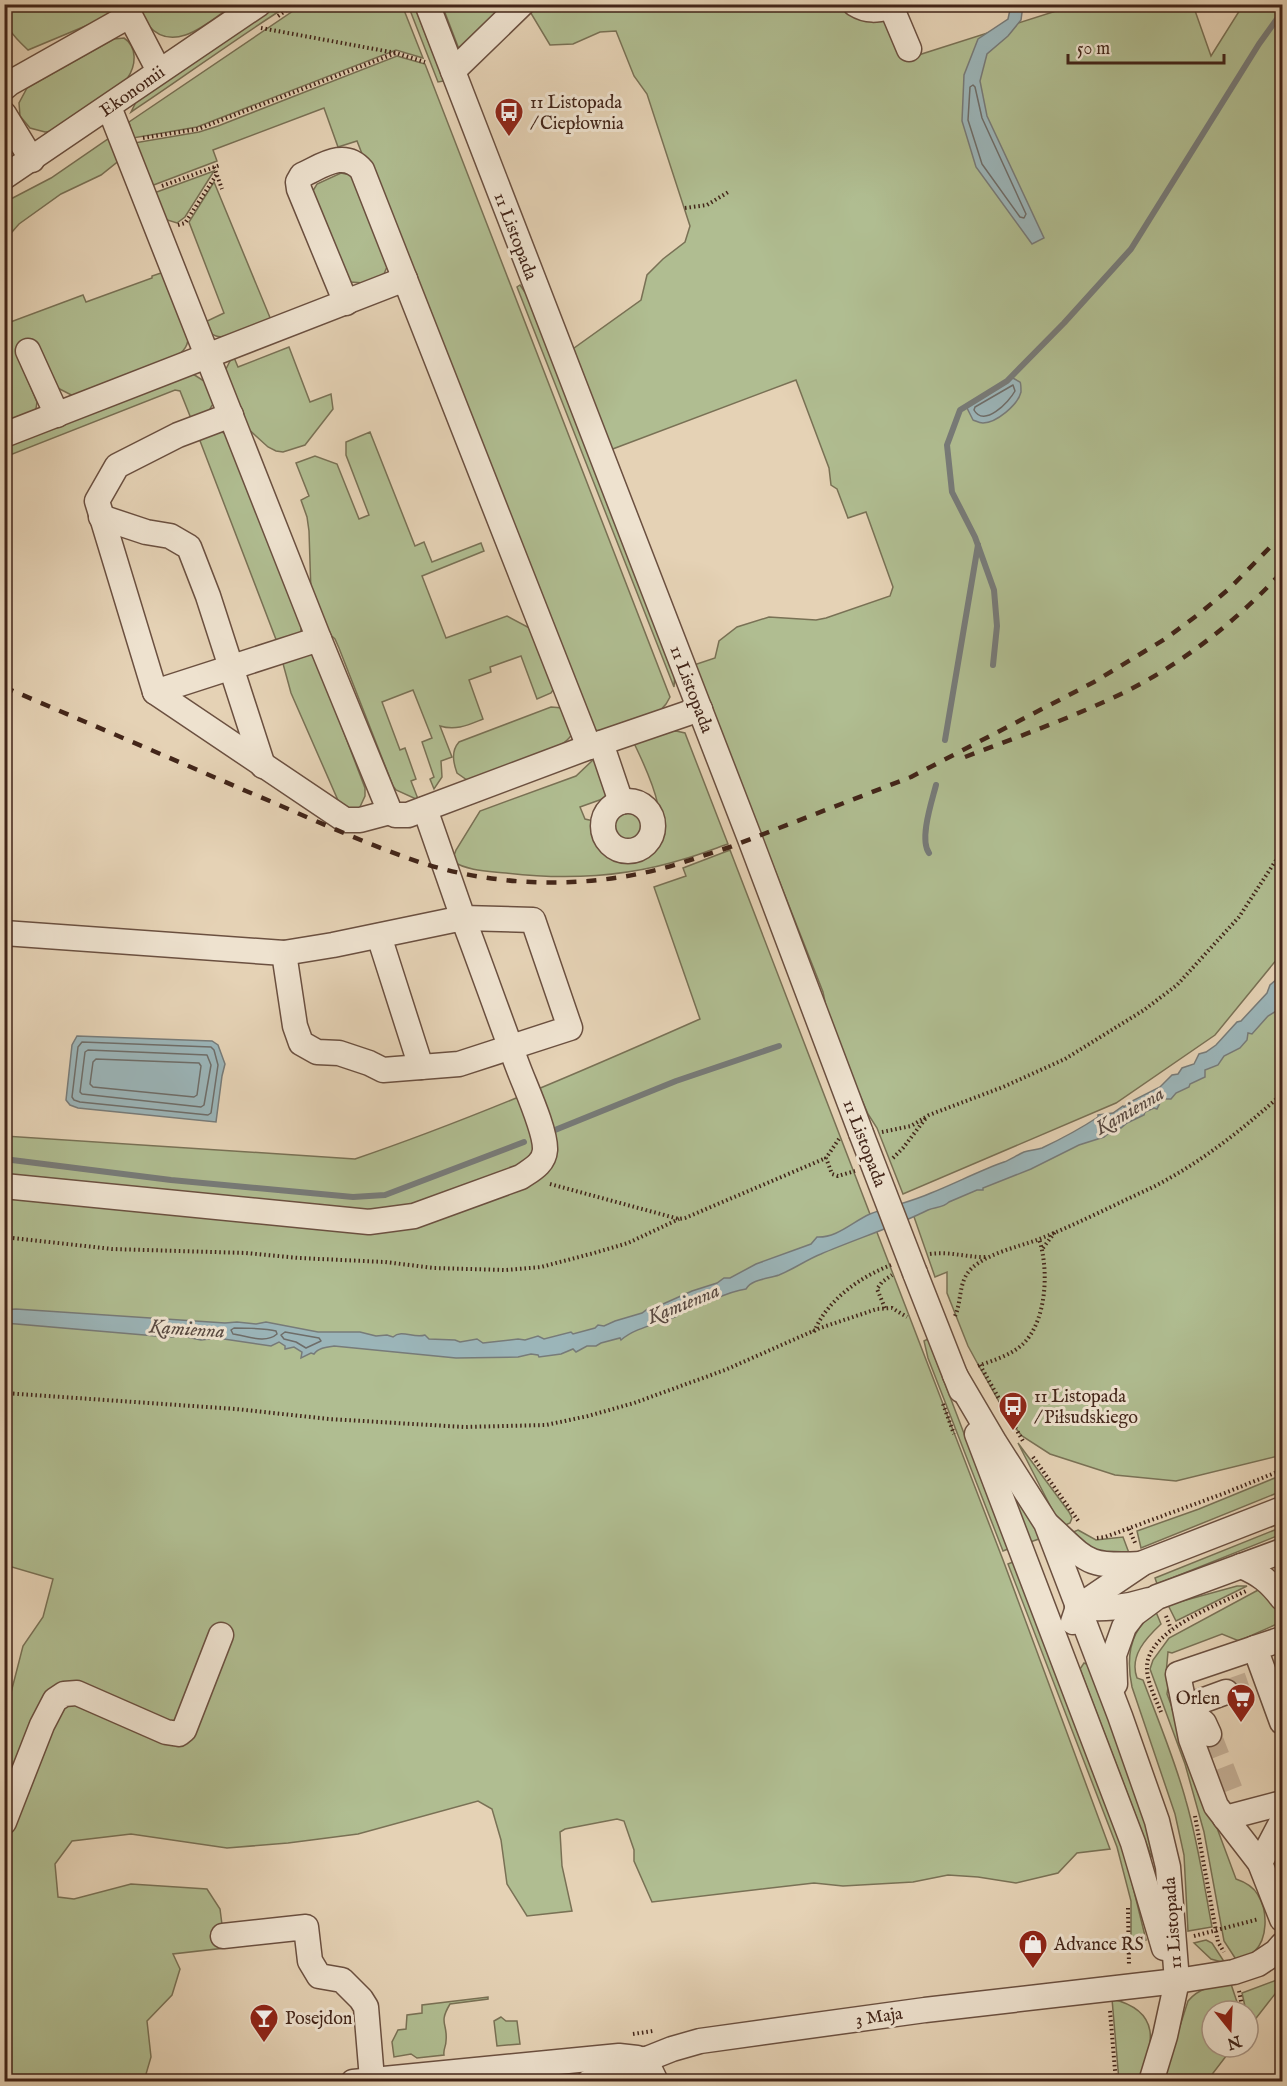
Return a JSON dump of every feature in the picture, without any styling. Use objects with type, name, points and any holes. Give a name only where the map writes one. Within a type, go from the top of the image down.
[{"type":"street","name":"11 Listopada","points":[[427,4],[1067,1668],[1133,1843],[1162,1944],[1177,1981]]},
{"type":"street","points":[[453,71],[522,4]]},
{"type":"street","points":[[855,4],[865,9],[876,10],[891,6],[909,50]]},
{"type":"street","points":[[4,88],[126,10],[159,72]]},
{"type":"street","name":"Ekonomii","points":[[4,177],[159,72],[260,16]]},
{"type":"street","points":[[109,107],[319,639],[390,812],[401,816],[425,809],[595,745],[700,709]]},
{"type":"street","points":[[4,114],[32,160]]},
{"type":"street","points":[[346,303],[298,182],[302,175],[309,171],[340,159],[348,159],[362,170],[595,745],[621,802]]},
{"type":"street","points":[[4,435],[405,279]]},
{"type":"street","points":[[28,351],[57,415]]},
{"type":"street","points":[[231,415],[178,435],[117,466],[97,501],[154,692],[345,820],[360,820],[390,812]]},
{"type":"street","points":[[101,517],[146,532],[170,536],[189,547],[208,596],[263,766]]},
{"type":"street","points":[[154,692],[319,639]]},
{"type":"street","points":[[4,1186],[369,1222],[414,1216],[521,1177],[542,1161],[545,1151],[544,1142],[425,809]]},
{"type":"street","points":[[4,933],[284,953],[464,918],[533,920],[570,1028],[459,1064],[383,1070],[339,1053],[317,1052],[301,1043],[295,1026],[284,953]]},
{"type":"street","points":[[380,936],[421,1067]]},
{"type":"street","name":"11 Listopada","points":[[955,1375],[1046,1524],[1120,1716],[1157,1821],[1168,1867],[1177,1981]]},
{"type":"street","points":[[1046,1524],[1081,1557],[1109,1566],[1282,1509]]},
{"type":"street","points":[[1025,1560],[1049,1584],[1078,1607],[1118,1606],[1138,1604],[1282,1551]]},
{"type":"street","points":[[1067,1668],[1069,1634],[1078,1607],[1140,1554]]},
{"type":"street","points":[[1241,1566],[1256,1572],[1276,1590]]},
{"type":"street","points":[[1120,1716],[1113,1671],[1114,1655],[1124,1627],[1134,1614],[1157,1597]]},
{"type":"street","points":[[4,1822],[42,1725],[55,1700],[64,1694],[74,1692],[166,1732],[179,1734],[184,1730],[221,1635]]},
{"type":"street","points":[[1257,1676],[1282,1639]]},
{"type":"street","points":[[1257,1676],[1178,1674],[1191,1739],[1216,1806],[1233,1811],[1282,1803]]},
{"type":"street","points":[[1257,1676],[1282,1722]]},
{"type":"street","points":[[1183,1698],[1223,1684]]},
{"type":"street","points":[[1183,1698],[1204,1723],[1209,1734]]},
{"type":"street","points":[[1233,1811],[1260,1863],[1281,1916]]},
{"type":"street","points":[[1260,1863],[1282,1821]]},
{"type":"street","points":[[223,1936],[306,1927],[309,1961],[319,1976],[342,1980],[366,2007],[363,2080],[429,2078],[619,2056],[645,2059],[656,2082]]},
{"type":"street","name":"3 Maja","points":[[589,2082],[672,2049],[712,2039],[937,2009],[1177,1981],[1246,1969],[1276,1952],[1282,1945]]},
{"type":"street","points":[[1151,2082],[1166,2036],[1177,1981]]},
{"type":"path","points":[[260,16],[426,62]]},
{"type":"path","points":[[123,142],[198,129],[396,53]]},
{"type":"path","points":[[144,193],[220,165]]},
{"type":"path","points":[[214,167],[222,189]]},
{"type":"path","points":[[159,232],[185,223],[217,174]]},
{"type":"path","points":[[685,208],[707,205],[730,191]]},
{"type":"path","points":[[861,1133],[890,1131],[911,1125],[929,1115],[1003,1087],[1065,1059],[1144,1010],[1177,985],[1239,917],[1282,851]]},
{"type":"path","points":[[936,1330],[950,1322],[957,1314],[960,1289],[970,1269],[992,1256],[1039,1239],[1150,1188],[1224,1142],[1282,1094]]},
{"type":"path","points":[[521,1177],[594,1194],[639,1209],[685,1218],[826,1158],[837,1141]]},
{"type":"path","points":[[826,1158],[832,1174]]},
{"type":"path","points":[[4,1237],[112,1249],[246,1253],[385,1262],[434,1268],[506,1270],[541,1267],[605,1250],[628,1243],[679,1218]]},
{"type":"path","points":[[1042,1248],[1056,1231]]},
{"type":"path","points":[[991,1361],[1013,1351],[1023,1343],[1032,1334],[1038,1321],[1043,1288],[1042,1248],[1039,1239]]},
{"type":"path","points":[[877,1289],[885,1308]]},
{"type":"path","points":[[4,1394],[236,1409],[328,1419],[465,1427],[546,1425],[634,1403],[732,1367],[820,1328],[868,1311],[885,1308],[897,1310],[912,1321],[909,1310]]},
{"type":"path","points":[[980,1365],[1028,1449]]},
{"type":"path","points":[[942,1401],[957,1440]]},
{"type":"path","points":[[1031,1454],[1080,1523]]},
{"type":"path","points":[[1091,1536],[1105,1537],[1129,1529],[1282,1470]]},
{"type":"path","points":[[1129,1529],[1140,1554]]},
{"type":"path","points":[[1171,1629],[1276,1590]]},
{"type":"path","points":[[1190,1937],[1281,1916]]},
{"type":"path","points":[[1216,1931],[1218,1942],[1227,1956]]},
{"type":"path","points":[[1128,1951],[1145,1947]]},
{"type":"path","points":[[1239,1992],[1241,1999]]},
{"type":"path","points":[[1109,2004],[1116,2082]]},
{"type":"green space","points":[[1078,4],[1193,5],[1211,56],[1243,5],[1282,5],[1282,953],[1215,1035],[1116,1103],[903,1194],[877,1128],[868,1114],[830,1026],[823,992],[694,665],[715,658],[719,641],[737,627],[769,617],[816,620],[826,618],[890,596],[893,587],[866,512],[848,518],[837,489],[831,485],[829,468],[796,380],[610,450],[563,356],[641,300],[647,275],[685,242],[690,226],[647,94],[634,76],[616,31],[600,32],[573,44],[550,45],[526,5],[881,5],[909,58]]},
{"type":"green space","points":[[4,5],[116,5],[119,12],[28,50],[10,30]]},
{"type":"green space","points":[[138,5],[233,5],[192,33],[180,37],[169,37],[158,34],[148,25]]},
{"type":"green space","points":[[271,5],[289,5],[131,112],[136,102],[144,95]]},
{"type":"green space","points":[[302,5],[402,5],[423,58],[396,50],[197,127],[133,138],[129,122]]},
{"type":"green space","points":[[408,5],[414,5],[444,81],[438,82]]},
{"type":"green space","points":[[442,5],[518,5],[462,57]]},
{"type":"green space","points":[[124,38],[132,46],[134,57],[134,63],[127,79],[55,131],[45,132],[30,128],[20,116],[19,103],[27,88],[114,39]]},
{"type":"green space","points":[[397,56],[425,64],[670,697],[658,713],[605,732],[595,730],[579,710],[357,141],[338,147],[324,108],[213,150],[217,161],[151,186],[134,143],[199,132],[218,126]]},
{"type":"green space","points":[[108,139],[121,159],[101,175],[61,194],[19,224],[5,240],[5,202],[51,178]]},
{"type":"green space","points":[[214,171],[185,217],[177,223],[164,219],[154,193]]},
{"type":"green space","points":[[341,173],[355,176],[389,262],[384,274],[364,283],[350,282],[311,194],[317,184]]},
{"type":"green space","points":[[214,182],[271,320],[236,334],[221,337],[212,334],[205,322],[224,313],[189,222]]},
{"type":"green space","points":[[164,272],[188,338],[183,351],[171,360],[79,399],[52,385],[17,355],[37,402],[35,415],[5,426],[5,324],[83,295],[86,302]]},
{"type":"green space","points":[[520,285],[531,301],[675,672],[674,687],[517,287]]},
{"type":"green space","points":[[289,347],[310,402],[331,394],[333,409],[305,445],[283,452],[268,447],[244,425],[226,376],[226,369],[233,355],[238,367]]},
{"type":"green space","points":[[193,374],[207,383],[213,404],[207,414],[192,421],[180,391],[175,390],[5,457],[5,440]]},
{"type":"green space","points":[[214,428],[224,433],[232,441],[302,623],[300,636],[277,642],[197,433]]},
{"type":"green space","points":[[370,432],[415,546],[424,542],[432,562],[481,543],[484,551],[422,576],[446,638],[507,616],[537,632],[555,687],[551,693],[537,699],[521,656],[490,667],[491,672],[469,680],[483,719],[457,728],[440,726],[452,757],[441,761],[442,777],[434,789],[430,779],[434,777],[422,742],[432,738],[413,690],[382,702],[400,750],[405,748],[416,779],[411,781],[418,799],[396,790],[393,786],[339,648],[335,639],[324,629],[311,593],[309,531],[301,500],[309,496],[296,463],[315,456],[337,464],[359,519],[369,515],[346,455],[346,442]]},
{"type":"green space","points":[[306,651],[314,654],[365,788],[365,796],[359,809],[344,814],[291,693],[282,660]]},
{"type":"green space","points":[[551,707],[563,708],[573,732],[558,747],[478,779],[467,780],[457,773],[454,757],[459,742]]},
{"type":"green space","points":[[663,732],[685,733],[728,844],[662,865],[596,875],[551,876],[492,872],[471,869],[452,861],[456,850],[480,811],[576,776],[594,759],[608,797],[580,807],[585,819],[594,821],[596,833],[609,853],[626,858],[644,853],[654,843],[659,830],[659,815],[651,783],[633,741]]},
{"type":"green space","points":[[627,812],[638,817],[643,828],[638,839],[627,844],[616,839],[611,828],[616,817]]},
{"type":"green space","points":[[730,850],[1003,1560],[1110,1849],[1077,1853],[1058,1873],[1016,1883],[948,1875],[913,1882],[843,1886],[814,1883],[652,1902],[634,1861],[634,1850],[624,1821],[617,1819],[565,1829],[560,1832],[562,1866],[572,1911],[527,1916],[507,1884],[501,1840],[492,1809],[478,1801],[358,1834],[288,1843],[227,1848],[131,1834],[72,1841],[55,1864],[58,1897],[74,1899],[131,1884],[207,1889],[220,1909],[225,1948],[173,1954],[180,1969],[172,1995],[147,2021],[151,2057],[144,2081],[5,2081],[5,1716],[23,1646],[43,1617],[53,1579],[5,1565],[5,1136],[355,1159],[486,1110],[700,1019],[654,887],[686,876],[683,868]]},
{"type":"green space","points":[[1282,991],[1282,1455],[1176,1481],[1115,1475],[1050,1454],[1022,1436],[1010,1421],[968,1346],[947,1293],[947,1272],[935,1277],[913,1214],[1197,1075]]},
{"type":"green space","points":[[928,1339],[1008,1549],[1003,1551],[928,1358],[924,1341]]},
{"type":"green space","points":[[1018,1443],[1069,1512],[1072,1518],[1070,1523],[1061,1527]]},
{"type":"green space","points":[[1282,1475],[1282,1491],[1141,1548],[1137,1531],[1199,1509]]},
{"type":"green space","points":[[1017,1499],[1042,1538],[1030,1542],[1015,1502]]},
{"type":"green space","points":[[1282,1527],[1282,1534],[1157,1584],[1155,1578]]},
{"type":"green space","points":[[1078,1530],[1096,1540],[1123,1537],[1129,1553],[1113,1559],[1068,1534]]},
{"type":"green space","points":[[1013,1562],[1123,1846],[1146,1940],[1137,1942],[1131,1939],[1131,1901],[1117,1847],[1008,1564]]},
{"type":"green space","points":[[1237,1586],[1247,1586],[1176,1621],[1168,1605]]},
{"type":"green space","points":[[1260,1589],[1278,1609],[1277,1624],[1239,1641],[1222,1634],[1172,1653],[1168,1652],[1166,1674],[1170,1675],[1167,1694],[1236,1879],[1254,1889],[1264,1909],[1265,1925],[1259,1946],[1250,1955],[1237,1961],[1224,1941],[1204,1832],[1185,1764],[1150,1669],[1153,1660],[1169,1638]]},
{"type":"green space","points":[[1156,1612],[1161,1624],[1140,1648],[1135,1670],[1137,1678],[1143,1680],[1172,1755],[1197,1848],[1212,1927],[1188,1931],[1184,1855],[1175,1814],[1130,1676],[1130,1655],[1135,1636],[1147,1619]]},
{"type":"green space","points":[[1084,1663],[1089,1665],[1147,1825],[1154,1857],[1150,1853],[1080,1669]]},
{"type":"green space","points":[[1206,1940],[1212,1943],[1225,1963],[1211,1959],[1194,1943]]},
{"type":"green space","points":[[1282,1978],[1282,1985],[1260,2013],[1260,1999],[1243,1999],[1242,1993]]},
{"type":"green space","points":[[1231,1984],[1236,1999],[1200,1999],[1200,2059],[1224,2059],[1207,2081],[1162,2082],[1188,2001],[1202,1990]]},
{"type":"green space","points":[[488,1997],[488,1999],[450,2004],[444,2020],[446,2043],[444,2055],[417,2058],[411,2054],[394,2057],[392,2042],[398,2030],[406,2029],[407,2015],[422,2013],[422,2005]]},
{"type":"green space","points":[[1112,1999],[1128,2004],[1139,2012],[1146,2020],[1150,2031],[1148,2054],[1139,2081],[1119,2081]]},
{"type":"green space","points":[[501,2017],[506,2021],[517,2021],[520,2044],[497,2046],[494,2021]]},
{"type":"water","points":[[1011,5],[1023,5],[1021,20],[1008,36],[987,54],[980,81],[987,116],[1044,238],[1032,244],[976,167],[962,121],[964,75],[978,39],[1008,19]]},
{"type":"water","points":[[1011,377],[1020,382],[1021,392],[1011,408],[1000,417],[988,422],[973,420],[966,406]]},
{"type":"water","name":"Kamienna","points":[[1282,970],[1281,1008],[1268,1016],[1252,1034],[1248,1033],[1247,1040],[1240,1048],[1224,1056],[1218,1065],[1205,1070],[1205,1077],[1176,1093],[1171,1099],[1162,1099],[1157,1109],[1145,1112],[1144,1115],[1121,1128],[1112,1127],[1104,1137],[1079,1145],[1031,1169],[983,1188],[983,1190],[977,1190],[821,1254],[779,1275],[756,1281],[746,1289],[680,1310],[677,1316],[641,1329],[621,1340],[620,1338],[596,1346],[587,1346],[576,1352],[573,1349],[561,1354],[539,1357],[531,1354],[518,1357],[456,1358],[334,1346],[323,1348],[301,1358],[302,1352],[294,1347],[285,1349],[285,1346],[279,1342],[271,1346],[217,1338],[201,1340],[182,1336],[171,1337],[166,1334],[156,1336],[5,1323],[4,1310],[16,1309],[225,1323],[266,1322],[318,1332],[360,1332],[393,1337],[400,1334],[425,1335],[429,1339],[460,1342],[477,1339],[483,1343],[525,1340],[538,1336],[544,1339],[571,1332],[573,1334],[595,1328],[598,1325],[604,1326],[642,1313],[649,1308],[717,1283],[724,1278],[730,1278],[756,1264],[811,1244],[817,1237],[838,1232],[870,1214],[923,1196],[1024,1152],[1042,1148],[1084,1126],[1098,1115],[1113,1113],[1160,1087],[1172,1075],[1178,1074],[1182,1068],[1194,1064],[1199,1054],[1216,1045],[1237,1022],[1241,1021],[1267,993],[1270,985],[1278,978]]},
{"type":"water","points":[[77,1036],[212,1041],[218,1045],[225,1064],[216,1122],[78,1108],[70,1105],[66,1100],[72,1045]]},
{"type":"waterway","points":[[993,665],[997,626],[994,590],[975,537],[952,492],[947,445],[960,410],[1007,381],[1064,323],[1131,249],[1259,44],[1282,12]]},
{"type":"waterway","points":[[945,740],[978,545]]},
{"type":"waterway","points":[[929,853],[925,839],[929,810],[936,785]]},
{"type":"waterway","points":[[555,1130],[676,1081],[779,1046]]},
{"type":"waterway","points":[[4,1159],[171,1180],[353,1197],[385,1195],[524,1142]]},
{"type":"tunnel","points":[[1226,1692],[1249,1684]]},
{"type":"tunnel","points":[[1209,1734],[1235,1801]]},
{"type":"railway","points":[[4,687],[377,847],[422,863],[486,878],[519,881],[552,882],[617,878],[649,872],[730,847],[911,777],[1094,682],[1165,639],[1230,588],[1282,535]]},
{"type":"railway","points":[[965,757],[1089,709],[1155,676],[1222,629],[1282,572]]},
{"type":"place","name":"11 Listopada / Ciepłownia","points":[[509,138]]},
{"type":"place","name":"11 Listopada / Piłsudskiego","points":[[1013,1432]]},
{"type":"place","name":"Orlen","points":[[1241,1724]]},
{"type":"place","name":"Advance RS","points":[[1033,1970]]},
{"type":"place","name":"Posejdon","points":[[264,2044]]}]
